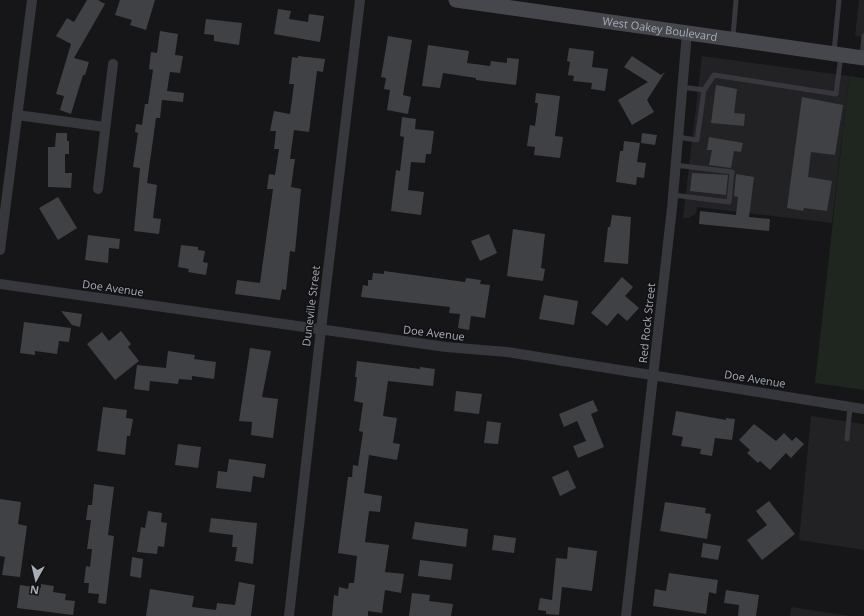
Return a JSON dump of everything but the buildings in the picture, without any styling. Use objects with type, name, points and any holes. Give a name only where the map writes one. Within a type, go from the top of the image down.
[{"type":"main road","name":"West Oakey Boulevard","points":[[456,0],[863,57]]},
{"type":"street","points":[[0,250],[32,0]]},
{"type":"street","name":"Duneville Street","points":[[289,616],[320,329],[360,0]]},
{"type":"street","name":"Red Rock Street","points":[[626,616],[654,375],[687,32]]},
{"type":"street","points":[[98,188],[112,64]]},
{"type":"street","points":[[17,115],[105,127]]},
{"type":"street","name":"Doe Avenue","points":[[0,284],[446,347],[507,352],[864,409]]},
{"type":"lane","points":[[733,39],[736,0]]},
{"type":"lane","points":[[676,137],[697,140],[704,90],[714,75],[836,94],[840,0]]},
{"type":"lane","points":[[863,57],[864,36]]},
{"type":"lane","points":[[682,87],[704,90]]},
{"type":"lane","points":[[672,195],[729,202],[732,172],[675,165]]},
{"type":"lane","points":[[847,439],[850,407]]},
{"type":"shaded area","points":[[859,0],[864,0],[864,37],[855,36]]},
{"type":"shaded area","points":[[702,56],[849,76],[832,223],[697,207],[696,213],[689,218],[683,218]]},
{"type":"shaded area","points":[[849,76],[864,78],[864,390],[815,383]]},
{"type":"shaded area","points":[[811,416],[864,424],[864,550],[799,540]]},
{"type":"shaded area","points":[[791,607],[850,616],[790,616]]}]
